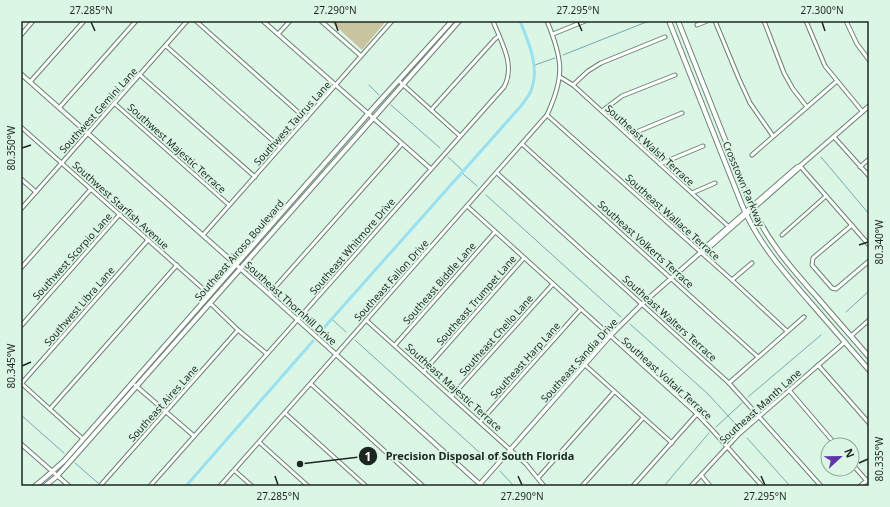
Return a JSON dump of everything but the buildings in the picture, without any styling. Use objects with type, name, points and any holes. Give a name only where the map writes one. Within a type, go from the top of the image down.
[{"type":"main road","name":"Southeast Airoso Boulevard","points":[[45,486],[83,438],[368,114],[452,21]]},
{"type":"main road","name":"Southeast Airoso Boulevard","points":[[35,486],[55,474],[100,428],[459,21]]},
{"type":"main road","name":"Crosstown Parkway","points":[[669,21],[746,214],[759,238],[778,266],[869,370]]},
{"type":"main road","name":"Crosstown Parkway","points":[[678,21],[752,208],[765,232],[781,255],[869,357]]},
{"type":"main road","points":[[96,424],[100,428]]},
{"type":"street","points":[[21,35],[33,21]]},
{"type":"street","points":[[30,82],[84,21]]},
{"type":"street","points":[[59,108],[136,21]]},
{"type":"street","name":"Southwest Gemini Lane","points":[[21,209],[187,21]]},
{"type":"street","points":[[196,21],[306,119]]},
{"type":"street","points":[[263,21],[431,169]]},
{"type":"street","points":[[278,34],[290,21]]},
{"type":"street","points":[[321,21],[361,56]]},
{"type":"street","name":"Southwest Taurus Lane","points":[[203,235],[392,21]]},
{"type":"street","name":"Southeast Whitmore Drive","points":[[150,486],[504,87],[510,68],[493,21]]},
{"type":"street","name":"Southeast Fallon Drive","points":[[220,486],[336,353],[497,173],[547,114],[555,97],[560,77],[560,58],[553,34],[547,21]]},
{"type":"street","points":[[553,34],[585,21]]},
{"type":"street","points":[[697,25],[707,21]]},
{"type":"street","points":[[715,21],[750,103],[773,136]]},
{"type":"street","points":[[764,21],[784,73],[793,89],[807,107]]},
{"type":"street","points":[[806,21],[825,66],[862,111]]},
{"type":"street","points":[[846,21],[857,44],[869,60]]},
{"type":"street","points":[[431,110],[499,36]]},
{"type":"street","points":[[573,85],[588,71],[601,63],[665,37]]},
{"type":"street","points":[[166,46],[280,148]]},
{"type":"street","name":"Southeast Thornhill Drive","points":[[21,74],[336,353],[480,485]]},
{"type":"street","points":[[140,75],[255,176]]},
{"type":"street","points":[[602,111],[622,96],[675,75]]},
{"type":"street","name":"Southeast Walsh Terrace","points":[[560,77],[573,85],[728,226]]},
{"type":"street","points":[[399,80],[460,136]]},
{"type":"street","points":[[752,155],[837,81]]},
{"type":"street","name":"Southwest Majestic Terrace","points":[[114,104],[229,205]]},
{"type":"street","name":"Southeast Sandia Drive","points":[[700,253],[704,252],[869,106]]},
{"type":"street","points":[[630,137],[634,133],[682,113]]},
{"type":"street","name":"Southeast Wallace Terrace","points":[[547,114],[787,331]]},
{"type":"street","name":"Southwest Starfish Avenue","points":[[21,127],[210,295]]},
{"type":"street","points":[[834,137],[869,176]]},
{"type":"street","points":[[269,294],[402,144]]},
{"type":"street","name":"Southeast Volkerts Terrace","points":[[522,144],[758,357]]},
{"type":"street","points":[[660,164],[703,146]]},
{"type":"street","points":[[860,166],[869,159]]},
{"type":"street","points":[[800,166],[869,244]]},
{"type":"street","name":"Southeast Walters Terrace","points":[[497,173],[729,383],[821,486]]},
{"type":"street","points":[[21,179],[36,192]]},
{"type":"street","points":[[692,193],[715,183]]},
{"type":"street","points":[[21,268],[91,189]]},
{"type":"street","points":[[782,235],[826,196]]},
{"type":"street","name":"Southeast Voltair Terrace","points":[[467,206],[697,414],[762,486]]},
{"type":"street","name":"Southwest Scorpio Lane","points":[[21,326],[120,214]]},
{"type":"street","name":"Southeast Sandia Drive","points":[[480,485],[610,336],[642,304],[728,226],[746,214]]},
{"type":"street","points":[[852,225],[813,258],[812,265],[832,288],[836,289],[869,261]]},
{"type":"street","name":"Southeast Biddle Lane","points":[[395,345],[495,232]]},
{"type":"street","name":"Southwest Libra Lane","points":[[21,384],[148,240]]},
{"type":"street","name":"Southeast Trumpet Lane","points":[[424,371],[524,258]]},
{"type":"street","points":[[732,280],[752,263]]},
{"type":"street","points":[[50,409],[177,265]]},
{"type":"street","name":"Southeast Chello Lane","points":[[452,396],[552,284]]},
{"type":"street","points":[[210,303],[238,330],[267,354]]},
{"type":"street","name":"Southeast Harp Lane","points":[[480,422],[581,309]]},
{"type":"street","points":[[729,383],[804,317]]},
{"type":"street","name":"Southeast Majestic Terrace","points":[[366,320],[526,464],[544,486]]},
{"type":"street","points":[[851,336],[869,320]]},
{"type":"street","name":"Southeast Aires Lane","points":[[100,486],[238,330]]},
{"type":"street","name":"Southeast Manth Lane","points":[[691,486],[726,446],[844,342]]},
{"type":"street","points":[[585,365],[672,443]]},
{"type":"street","points":[[818,365],[869,423]]},
{"type":"street","points":[[132,383],[194,436]]},
{"type":"street","points":[[21,384],[83,438]]},
{"type":"street","points":[[310,384],[423,486]]},
{"type":"street","points":[[789,390],[829,437]]},
{"type":"street","points":[[538,478],[614,392]]},
{"type":"street","points":[[285,413],[366,486]]},
{"type":"street","points":[[634,486],[697,414]]},
{"type":"street","points":[[582,486],[643,418]]},
{"type":"street","points":[[259,442],[308,486]]},
{"type":"street","points":[[21,444],[69,486]]},
{"type":"street","points":[[235,470],[252,486]]},
{"type":"street","points":[[860,472],[868,480],[860,486]]},
{"type":"street","points":[[701,475],[710,486]]},
{"type":"shaded area","points":[[330,21],[386,21],[362,50]]},
{"type":"waterway","points":[[321,331],[521,106],[529,95],[533,84],[534,65],[530,47],[520,21]]},
{"type":"waterway","points":[[563,55],[649,21]]},
{"type":"waterway","points":[[535,65],[555,58]]},
{"type":"waterway","points":[[369,85],[379,95]]},
{"type":"waterway","points":[[391,105],[440,148]]},
{"type":"waterway","points":[[448,157],[463,171]]},
{"type":"waterway","points":[[821,157],[869,214]]},
{"type":"waterway","points":[[462,173],[477,186]]},
{"type":"waterway","points":[[486,195],[621,317]]},
{"type":"waterway","points":[[846,312],[869,291]]},
{"type":"waterway","points":[[333,320],[346,332]]},
{"type":"waterway","points":[[630,324],[708,394],[740,429]]},
{"type":"waterway","points":[[748,397],[821,335]]},
{"type":"waterway","points":[[355,340],[490,462]]},
{"type":"waterway","points":[[186,486],[313,341]]},
{"type":"waterway","points":[[716,427],[742,403]]},
{"type":"waterway","points":[[21,415],[64,453]]},
{"type":"waterway","points":[[664,486],[709,433]]},
{"type":"waterway","points":[[747,438],[790,486]]},
{"type":"waterway","points":[[75,463],[98,483]]},
{"type":"waterway","points":[[500,471],[514,486]]},
{"type":"place","name":"Precision Disposal of South Florida","points":[[300,464]]}]
